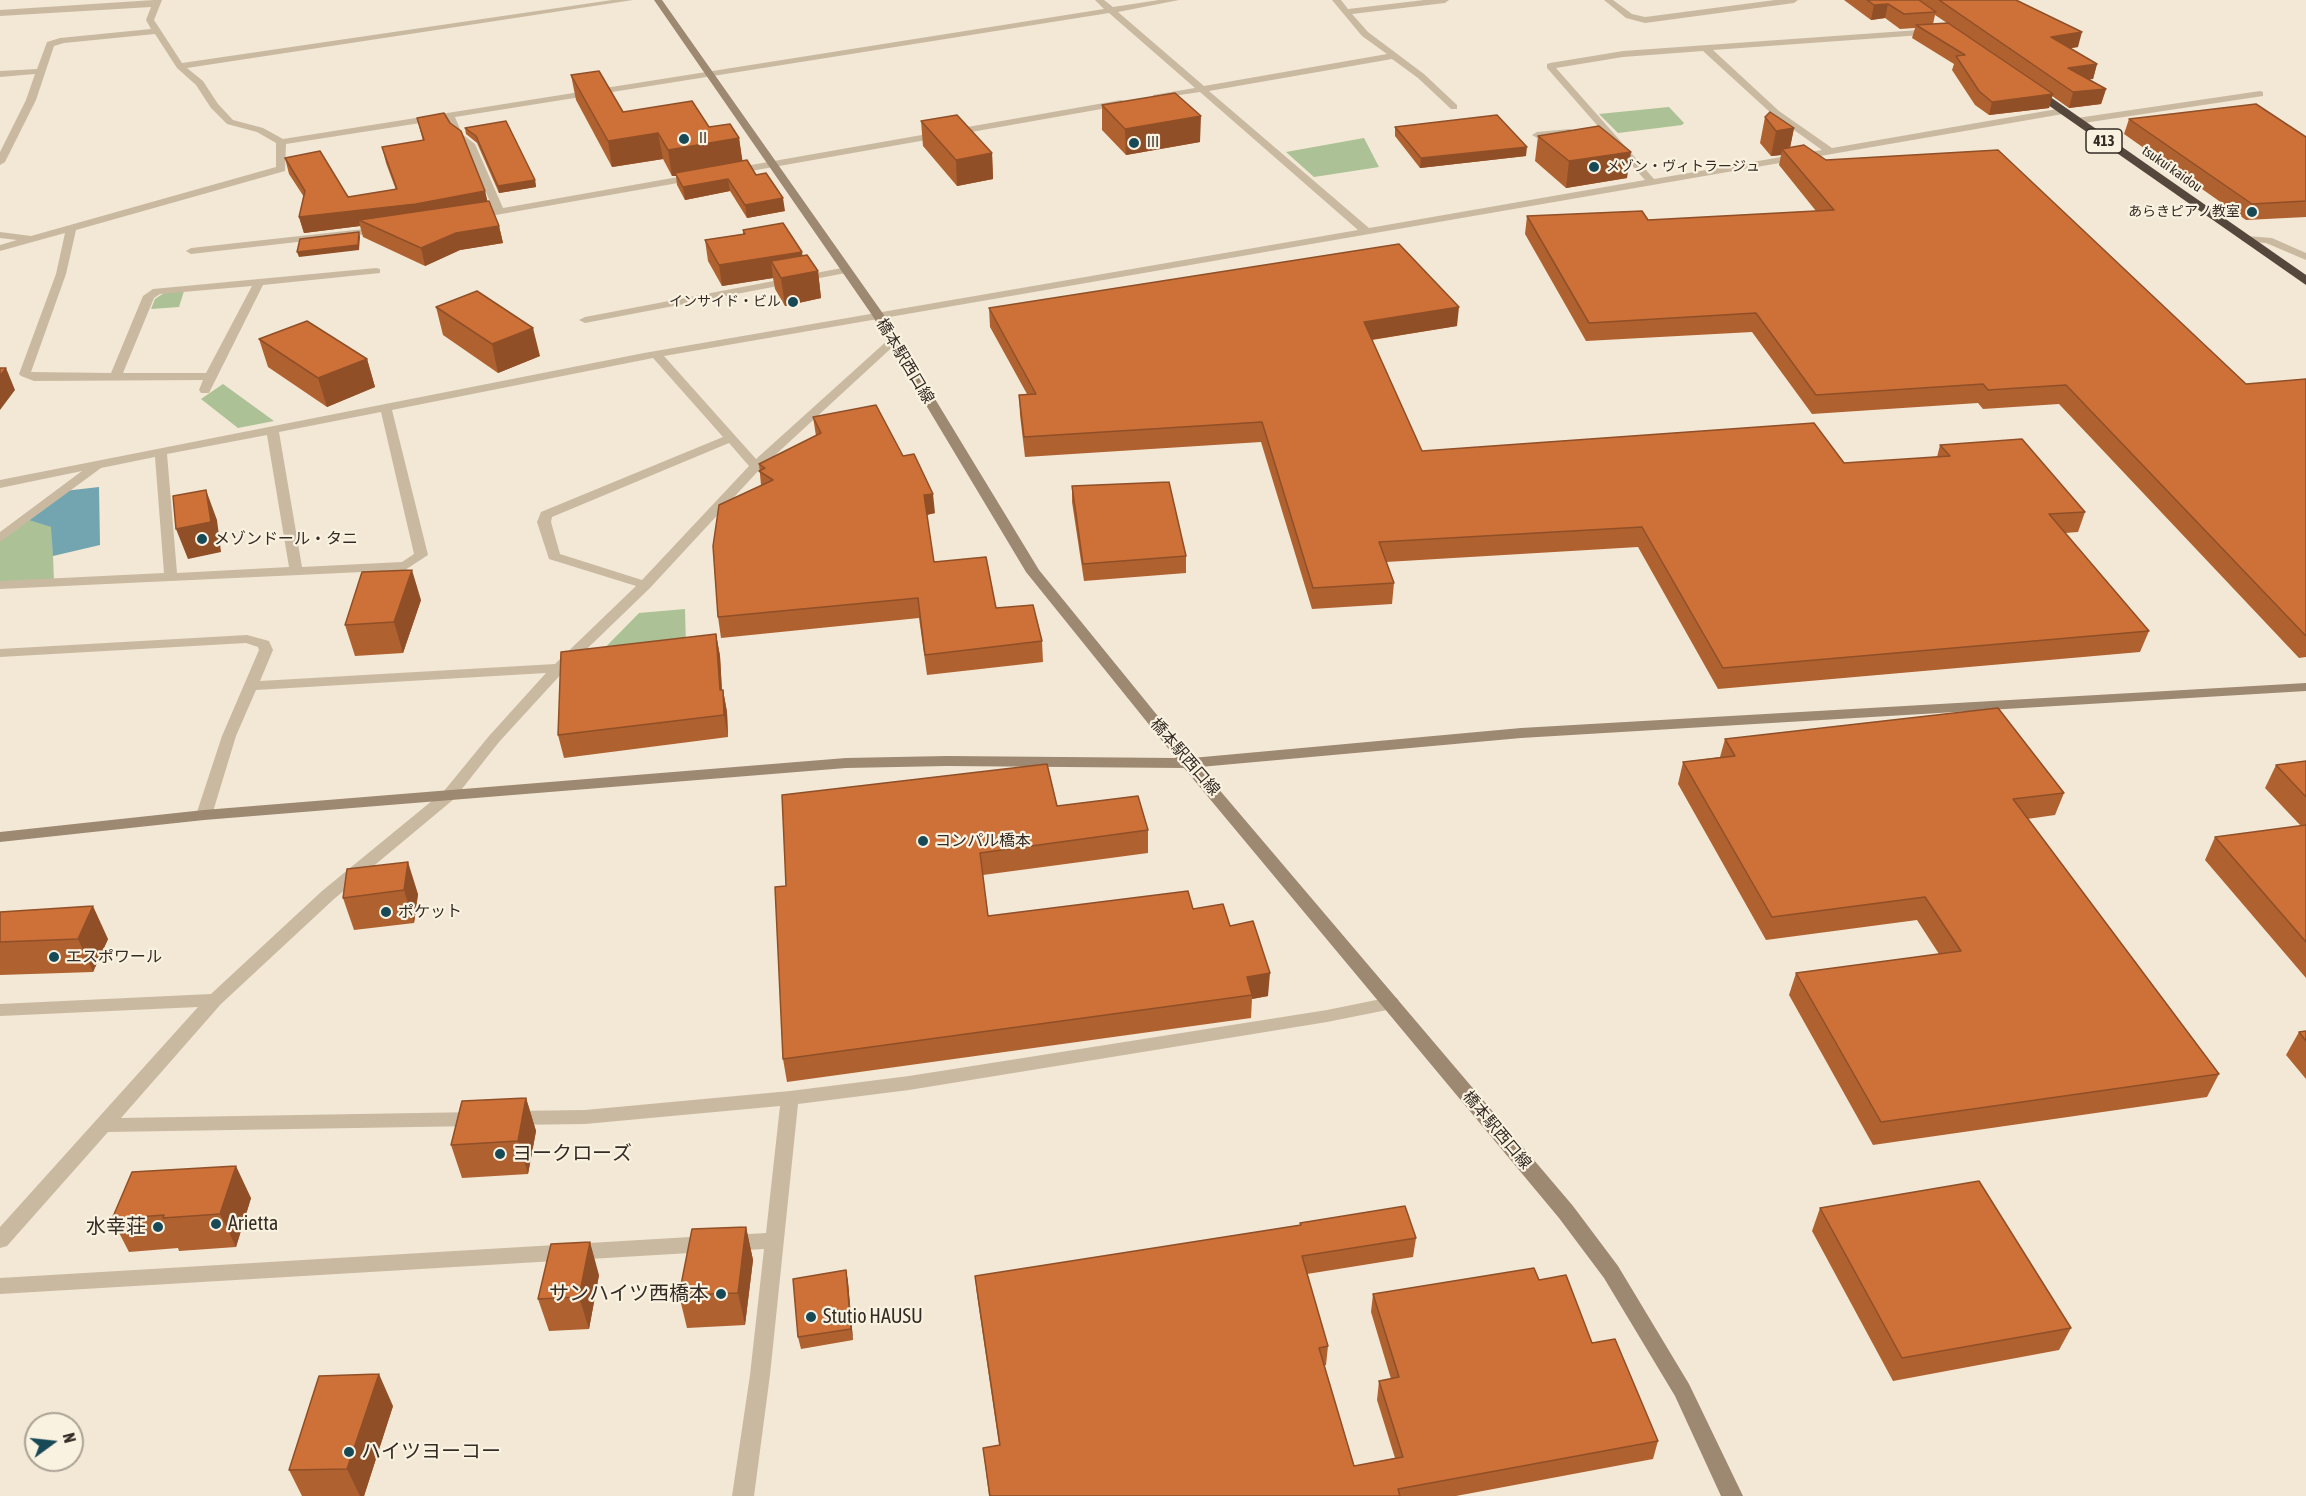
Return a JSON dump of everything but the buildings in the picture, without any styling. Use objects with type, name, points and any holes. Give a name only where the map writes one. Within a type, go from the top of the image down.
[{"type":"highway","points":[[1930,19],[1948,31]]},
{"type":"highway","name":"tsukui kaidou","points":[[2019,80],[2306,281]]},
{"type":"street","points":[[180,66],[629,0]]},
{"type":"street","name":"橋本駅西口線","points":[[658,0],[878,315],[1033,572],[1566,1212],[1611,1272],[1682,1389],[1732,1496]]},
{"type":"street","points":[[1099,0],[1365,230]]},
{"type":"street","points":[[0,14],[157,2],[150,20],[156,32],[180,66],[200,83],[214,106],[230,122],[260,130],[281,141],[1175,0]]},
{"type":"street","points":[[1336,0],[1365,34],[1421,76],[1454,107]]},
{"type":"street","points":[[1347,12],[1445,0]]},
{"type":"street","points":[[1608,0],[1629,16],[1645,20],[1794,0]]},
{"type":"street","points":[[1651,181],[1550,66],[1623,54],[1948,31]]},
{"type":"street","points":[[0,162],[31,100],[50,44],[57,41],[156,32]]},
{"type":"street","points":[[1705,48],[1776,113],[1829,150]]},
{"type":"street","points":[[1143,99],[1394,56]]},
{"type":"street","points":[[0,74],[42,71]]},
{"type":"street","points":[[2077,121],[2260,94]]},
{"type":"street","points":[[725,172],[1132,101]]},
{"type":"street","points":[[0,483],[386,409],[656,354],[2063,111]]},
{"type":"street","points":[[449,115],[458,135],[470,144],[499,211]]},
{"type":"street","points":[[1592,129],[1603,128]]},
{"type":"street","points":[[1537,135],[1581,130]]},
{"type":"street","points":[[0,248],[32,238],[71,230],[150,204],[281,169],[281,141]]},
{"type":"street","points":[[465,217],[702,176]]},
{"type":"street","points":[[191,251],[394,229]]},
{"type":"street","points":[[71,230],[61,274],[24,374],[34,376],[210,376]]},
{"type":"street","points":[[0,235],[32,238]]},
{"type":"street","points":[[2246,239],[2268,240],[2306,257]]},
{"type":"street","points":[[585,320],[847,270]]},
{"type":"street","points":[[116,375],[152,293],[161,290],[376,271]]},
{"type":"street","points":[[205,390],[259,282]]},
{"type":"street","points":[[0,1240],[215,999],[328,895],[449,795],[495,739],[559,668],[645,585],[756,466],[893,341]]},
{"type":"street","points":[[656,354],[729,439],[756,466]]},
{"type":"street","points":[[0,585],[405,566],[421,555],[386,409]]},
{"type":"street","points":[[272,430],[296,572]]},
{"type":"street","points":[[645,585],[554,556],[544,522],[546,515],[729,439]]},
{"type":"street","points":[[161,452],[171,577]]},
{"type":"street","points":[[0,538],[100,464]]},
{"type":"street","points":[[0,653],[258,640],[264,644],[266,650],[229,736],[204,815]]},
{"type":"street","points":[[251,686],[559,668]]},
{"type":"street","points":[[0,837],[204,815],[886,761],[1190,763],[1521,733],[2306,687]]},
{"type":"street","points":[[0,1010],[215,999]]},
{"type":"street","points":[[103,1125],[585,1117],[790,1098],[921,1081],[1328,1016],[1391,1003]]},
{"type":"street","points":[[743,1496],[760,1375],[790,1098]]},
{"type":"street","points":[[0,1286],[774,1240]]},
{"type":"green space","points":[[1669,107],[1684,123],[1682,125],[1618,133],[1599,114]]},
{"type":"green space","points":[[1364,138],[1379,167],[1314,177],[1286,152]]},
{"type":"green space","points":[[184,291],[179,307],[151,309],[155,299],[164,293]]},
{"type":"green space","points":[[223,384],[274,421],[238,428],[201,399]]},
{"type":"green space","points":[[25,519],[52,527],[54,583],[0,585],[0,538]]},
{"type":"green space","points":[[685,609],[686,650],[592,661],[639,613]]},
{"type":"water","points":[[99,487],[100,545],[53,556],[51,527],[25,519],[64,491]]},
{"type":"place","name":"Ⅱ","points":[[684,139]]},
{"type":"place","name":"Ⅲ","points":[[1134,143]]},
{"type":"place","name":"メゾン・ヴィトラージュ","points":[[1594,167]]},
{"type":"place","name":"あらきピアノ教室","points":[[2252,212]]},
{"type":"place","name":"インサイド・ビル","points":[[793,302]]},
{"type":"place","name":"メゾンドール・タニ","points":[[202,539]]},
{"type":"place","name":"コンパル橋本","points":[[923,841]]},
{"type":"place","name":"ポケット","points":[[386,912]]},
{"type":"place","name":"エスポワール","points":[[54,957]]},
{"type":"place","name":"ヨークローズ","points":[[500,1154]]},
{"type":"place","name":"Arietta","points":[[216,1224]]},
{"type":"place","name":"水幸荘","points":[[158,1227]]},
{"type":"place","name":"サンハイツ西橋本","points":[[721,1294]]},
{"type":"place","name":"Stutio HAUSU","points":[[811,1317]]},
{"type":"place","name":"ハイツヨーコー","points":[[349,1452]]}]
